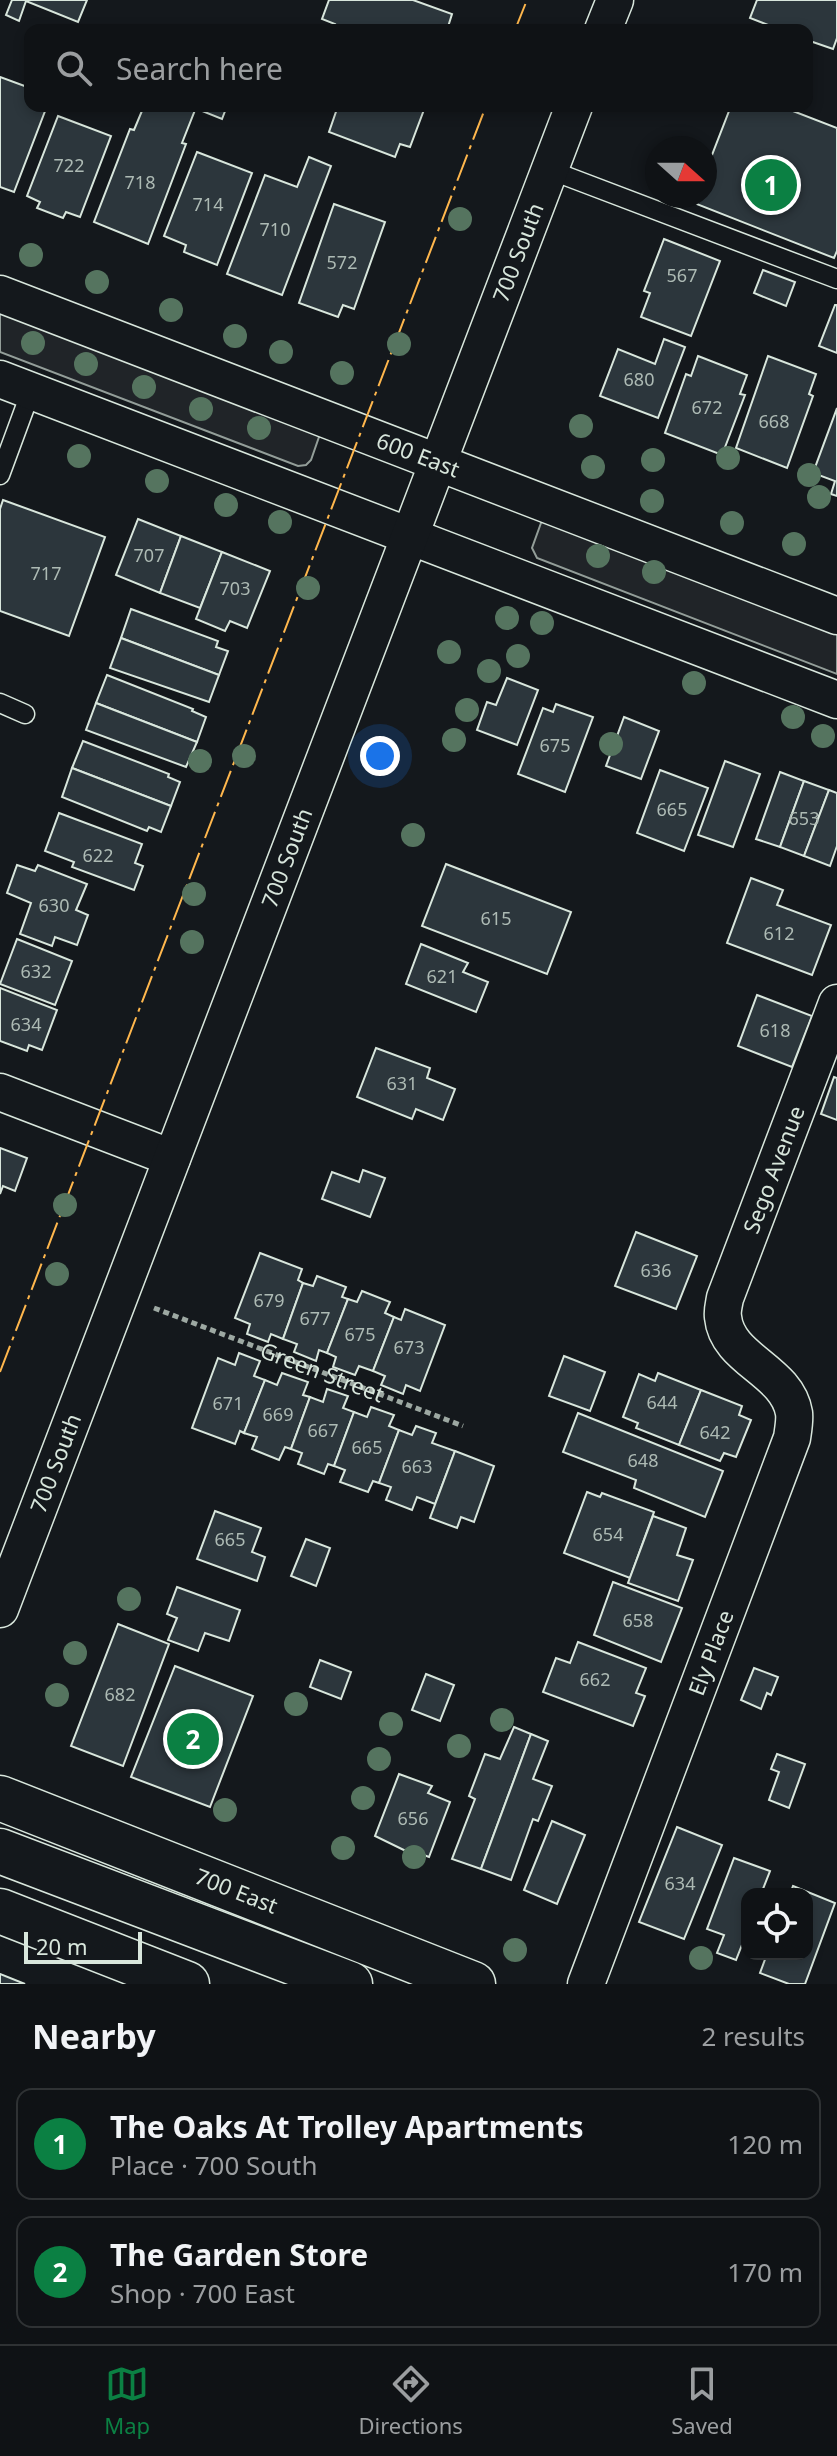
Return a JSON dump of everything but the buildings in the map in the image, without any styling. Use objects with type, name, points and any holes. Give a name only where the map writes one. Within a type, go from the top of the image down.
[{"type":"main road","name":"700 East","points":[[0,1798],[473,1984]]},
{"type":"main road","points":[[0,1851],[350,1984]]},
{"type":"main road","points":[[0,1911],[187,1984]]},
{"type":"street","points":[[605,24],[615,0]]},
{"type":"street","name":"700 South","points":[[2,1598],[572,112]]},
{"type":"street","name":"600 East","points":[[0,294],[837,616]]},
{"type":"street","points":[[15,385],[837,700]]},
{"type":"street","name":"Sego Avenue","points":[[730,1339],[723,1317],[725,1298],[836,1009]]},
{"type":"street","points":[[0,1092],[172,1158]]},
{"type":"street","name":"Ely Place","points":[[586,1984],[792,1438],[794,1412],[784,1390],[771,1374],[730,1339]]},
{"type":"lane","points":[[550,170],[837,279]]},
{"type":"lane","points":[[0,475],[15,385]]},
{"type":"lane","points":[[0,703],[25,714]]},
{"type":"path","name":"Green Street","points":[[183,1319],[463,1426]]},
{"type":"shaded area","points":[[0,307],[320,434],[311,460],[306,465],[298,466],[0,352]]},
{"type":"shaded area","points":[[546,519],[837,629],[837,674],[537,558],[532,548],[541,523]]},
{"type":"power","points":[[517,24],[527,0]]},
{"type":"power","points":[[0,1372],[484,112]]},
{"type":"place","name":"The Oaks At Trolley Apartments","points":[[771,185]]},
{"type":"place","name":"The Garden Store","points":[[193,1739]]}]
